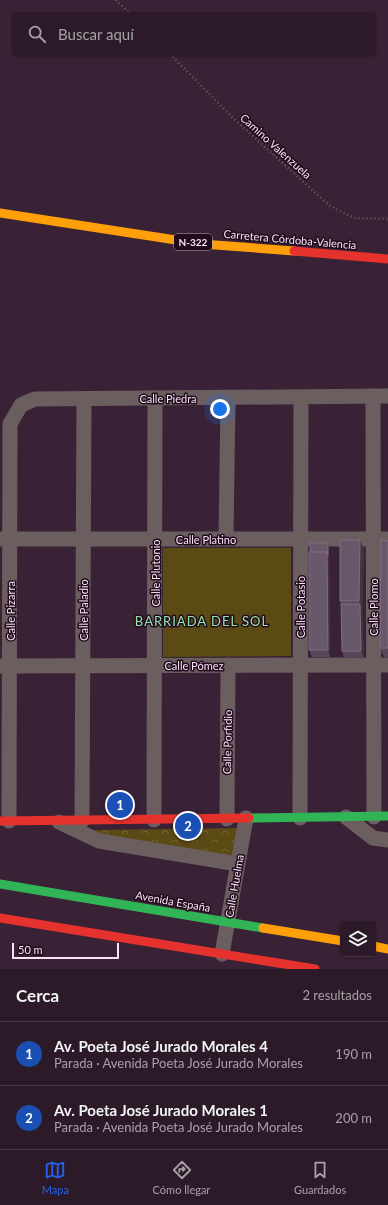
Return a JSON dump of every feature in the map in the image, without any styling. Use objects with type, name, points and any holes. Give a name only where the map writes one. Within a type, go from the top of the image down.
[{"type":"main road","name":"Carretera Córdoba-Valencia","points":[[0,213],[202,244],[388,259]]},
{"type":"main road","points":[[5,821],[381,817]]},
{"type":"main road","name":"Avenida España","points":[[0,884],[340,941]]},
{"type":"main road","points":[[0,918],[315,969]]},
{"type":"main road","points":[[376,947],[388,949]]},
{"type":"street","name":"Calle Piedra","points":[[21,405],[35,399],[381,396]]},
{"type":"street","name":"Calle Plomo","points":[[381,396],[381,817]]},
{"type":"street","name":"Calle Potasio","points":[[300,818],[301,397]]},
{"type":"street","name":"Calle Plutonio","points":[[154,820],[155,398]]},
{"type":"street","points":[[226,539],[228,398]]},
{"type":"street","name":"Calle Paladio","points":[[82,821],[84,399]]},
{"type":"street","name":"Calle Pizarra","points":[[5,821],[5,539],[10,424],[21,405]]},
{"type":"street","name":"Calle Platino","points":[[5,539],[381,539]]},
{"type":"street","name":"Calle Porfidio","points":[[227,819],[228,665]]},
{"type":"street","name":"Calle Pómez","points":[[5,666],[381,665]]},
{"type":"street","points":[[346,817],[373,838],[388,840]]},
{"type":"street","name":"Calle Huelma","points":[[222,954],[246,818]]},
{"type":"street","points":[[56,821],[99,841],[238,864]]},
{"type":"path","points":[[116,0],[128,12]]},
{"type":"path","name":"Camino Valenzuela","points":[[172,56],[234,118],[330,206],[354,218],[388,219]]},
{"type":"green space","points":[[163,548],[291,548],[291,656],[163,657]]},
{"type":"green space","points":[[238,828],[239,859],[100,836],[95,830]]},
{"type":"building","points":[[340,540],[360,540],[359,601],[340,601]]},
{"type":"building","points":[[381,540],[388,541],[388,648],[380,648]]},
{"type":"building","points":[[310,543],[328,543],[328,555],[327,552],[310,552]]},
{"type":"building","points":[[309,552],[327,552],[328,650],[309,650]]},
{"type":"building","points":[[341,604],[360,604],[361,651],[342,651]]},
{"type":"traffic: fast","points":[[249,818],[388,816]]},
{"type":"traffic: fast","points":[[0,884],[263,928]]},
{"type":"traffic: slow","points":[[0,213],[202,244],[294,251]]},
{"type":"traffic: slow","points":[[263,928],[340,941]]},
{"type":"traffic: slow","points":[[376,947],[388,949]]},
{"type":"traffic: jam","points":[[294,251],[388,259]]},
{"type":"traffic: jam","points":[[0,821],[249,818]]},
{"type":"traffic: jam","points":[[0,918],[315,969]]},
{"type":"place","name":"Av. Poeta José Jurado Morales 4","points":[[120,805]]},
{"type":"place","name":"Av. Poeta José Jurado Morales 1","points":[[188,826]]},
{"type":"district","name":"BARRIADA DEL SOL","points":[[202,621]]}]
